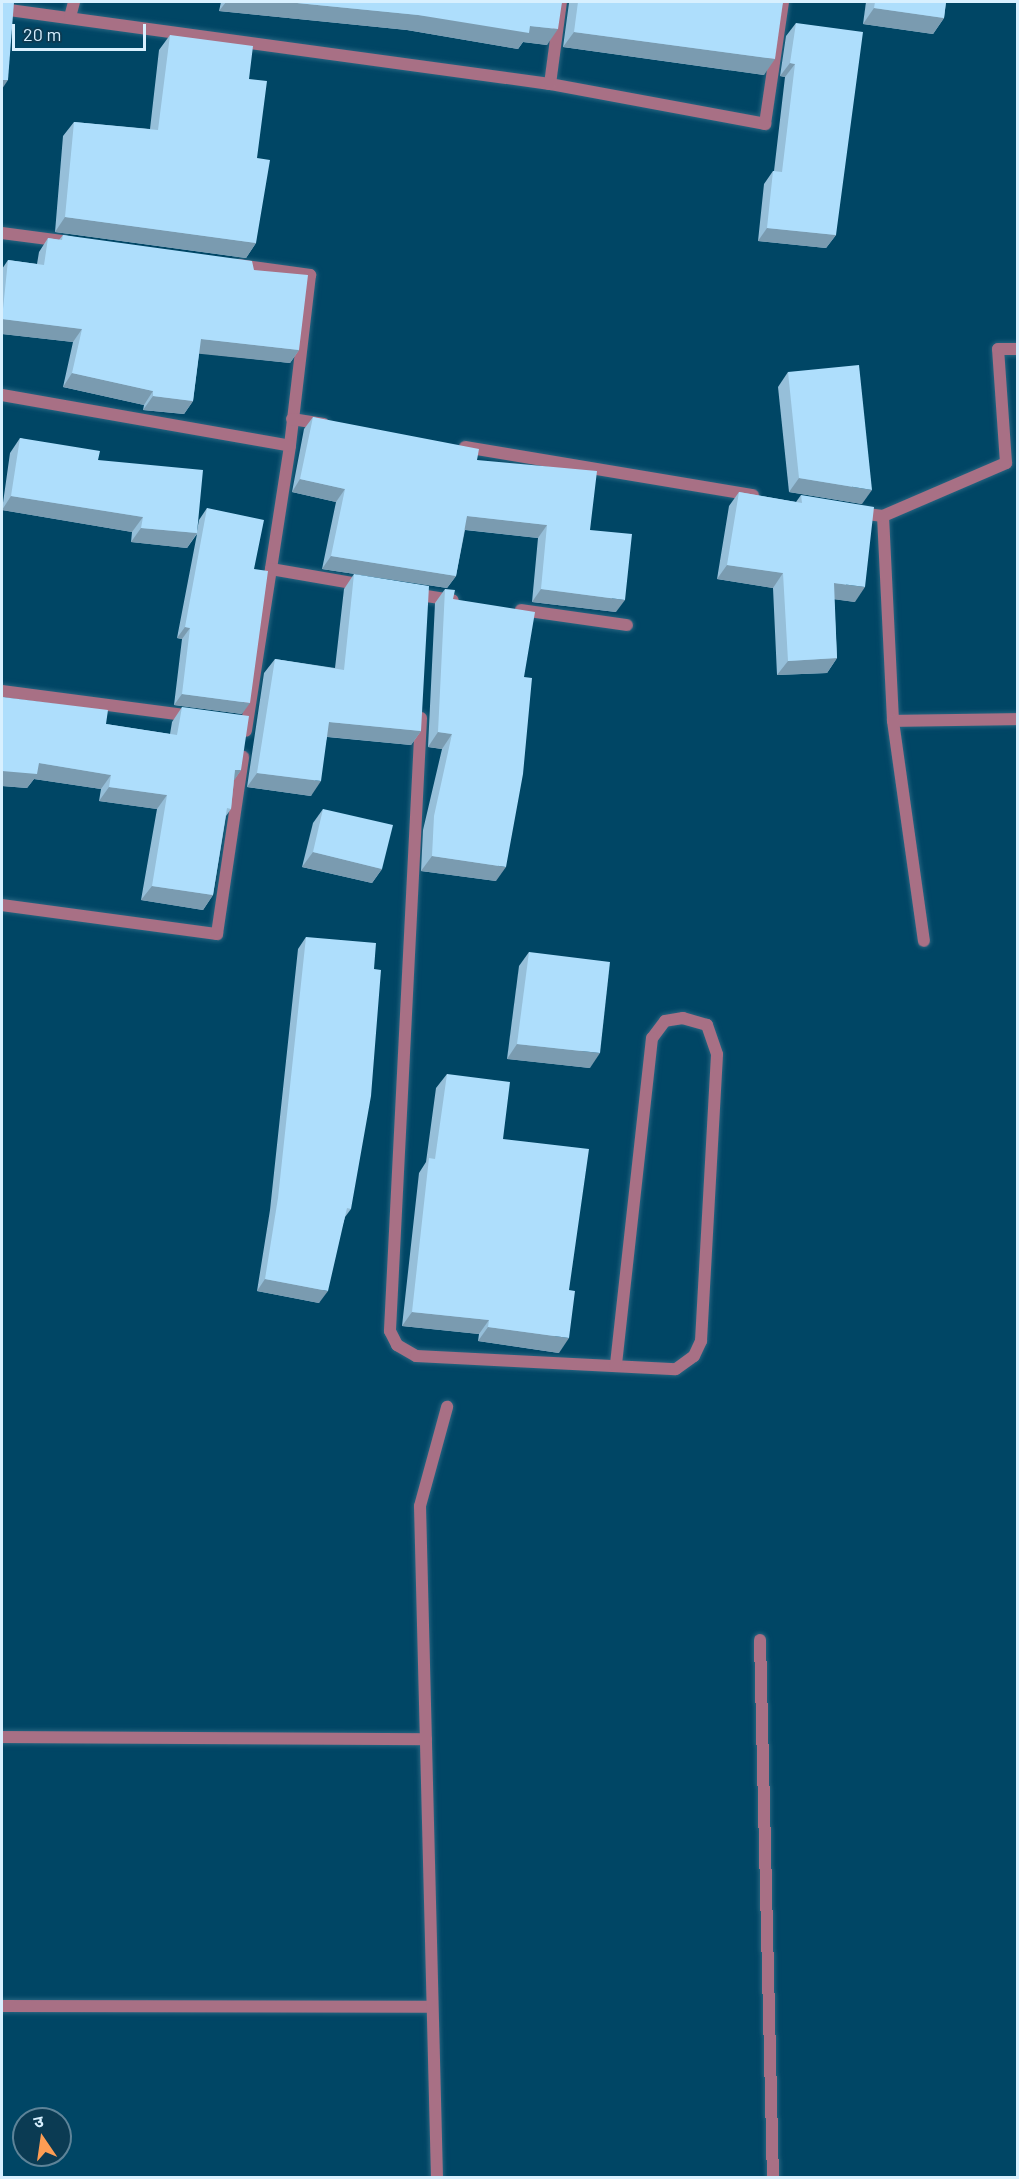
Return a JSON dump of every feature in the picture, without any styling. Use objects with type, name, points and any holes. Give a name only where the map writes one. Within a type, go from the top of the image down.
[{"type":"street","points":[[70,17],[74,2]]},
{"type":"street","points":[[550,84],[561,2]]},
{"type":"street","points":[[2,9],[550,84],[765,124],[783,2]]},
{"type":"street","points":[[2,233],[76,243]]},
{"type":"street","points":[[2,905],[217,934],[242,722],[271,569],[290,446],[310,275],[228,264]]},
{"type":"street","points":[[849,511],[883,516],[1006,463],[998,349],[1017,349]]},
{"type":"street","points":[[2,395],[290,446]]},
{"type":"street","points":[[292,419],[339,426]]},
{"type":"street","points":[[445,444],[770,498]]},
{"type":"street","points":[[883,516],[892,721],[924,941]]},
{"type":"street","points":[[271,569],[382,589]]},
{"type":"street","points":[[405,592],[427,602],[462,602]]},
{"type":"street","points":[[509,608],[627,626]]},
{"type":"street","points":[[2,691],[212,718]]},
{"type":"street","points":[[422,703],[390,1330],[397,1345],[416,1356],[616,1366],[676,1369],[694,1356],[701,1341],[717,1054],[707,1025],[683,1018],[665,1021],[652,1038],[616,1366]]},
{"type":"street","points":[[892,721],[1017,719]]},
{"type":"street","points":[[437,2178],[420,1506],[447,1407]]},
{"type":"street","points":[[760,1640],[773,2178]]},
{"type":"street","points":[[2,1737],[426,1739]]},
{"type":"street","points":[[2,2006],[432,2007]]},
{"type":"building","points":[[2,2],[14,2],[8,80],[2,80]]},
{"type":"building","points":[[287,2],[562,2],[558,29],[530,26],[529,33],[418,15]]},
{"type":"building","points":[[578,2],[783,2],[775,59],[574,32]]},
{"type":"building","points":[[875,2],[946,2],[944,18],[874,8]]},
{"type":"building","points":[[796,23],[863,32],[836,235],[767,228],[773,171],[782,172],[795,64],[790,63]]},
{"type":"building","points":[[170,35],[253,46],[249,79],[267,81],[257,158],[270,160],[256,243],[65,217],[74,122],[158,130]]},
{"type":"building","points":[[63,235],[252,261],[254,270],[308,275],[299,350],[201,339],[193,401],[153,396],[153,391],[72,373],[82,329],[2,319],[8,260],[44,265],[48,238],[62,240]]},
{"type":"building","points":[[859,365],[872,490],[799,478],[788,372]]},
{"type":"building","points":[[313,417],[479,449],[477,460],[597,471],[590,530],[632,534],[625,600],[541,589],[547,525],[467,516],[456,576],[331,556],[345,489],[300,479]]},
{"type":"building","points":[[20,438],[100,451],[98,460],[203,470],[197,533],[141,528],[143,517],[11,496]]},
{"type":"building","points":[[739,492],[802,503],[801,495],[874,507],[865,587],[834,583],[837,658],[788,661],[783,573],[727,565]]},
{"type":"building","points":[[207,508],[264,520],[254,569],[268,571],[250,703],[182,694],[190,628],[185,627]]},
{"type":"building","points":[[354,574],[429,586],[421,731],[329,722],[321,781],[257,773],[275,659],[344,670]]},
{"type":"building","points":[[445,589],[455,590],[453,599],[535,612],[524,677],[532,678],[523,774],[506,867],[432,856],[434,816],[452,734],[438,732]]},
{"type":"building","points":[[2,697],[108,710],[106,724],[177,735],[182,707],[249,716],[241,770],[235,770],[231,809],[227,808],[213,895],[152,886],[167,795],[109,787],[111,775],[39,763],[37,774],[2,771]]},
{"type":"building","points":[[323,809],[393,825],[382,869],[313,852]]},
{"type":"building","points":[[306,937],[376,943],[374,969],[381,970],[371,1096],[351,1209],[347,1208],[328,1291],[265,1279],[278,1198]]},
{"type":"building","points":[[529,952],[610,962],[600,1053],[517,1044]]},
{"type":"building","points":[[447,1074],[510,1082],[503,1139],[589,1149],[569,1290],[575,1291],[569,1338],[488,1327],[489,1320],[412,1312],[429,1158],[435,1159]]}]
